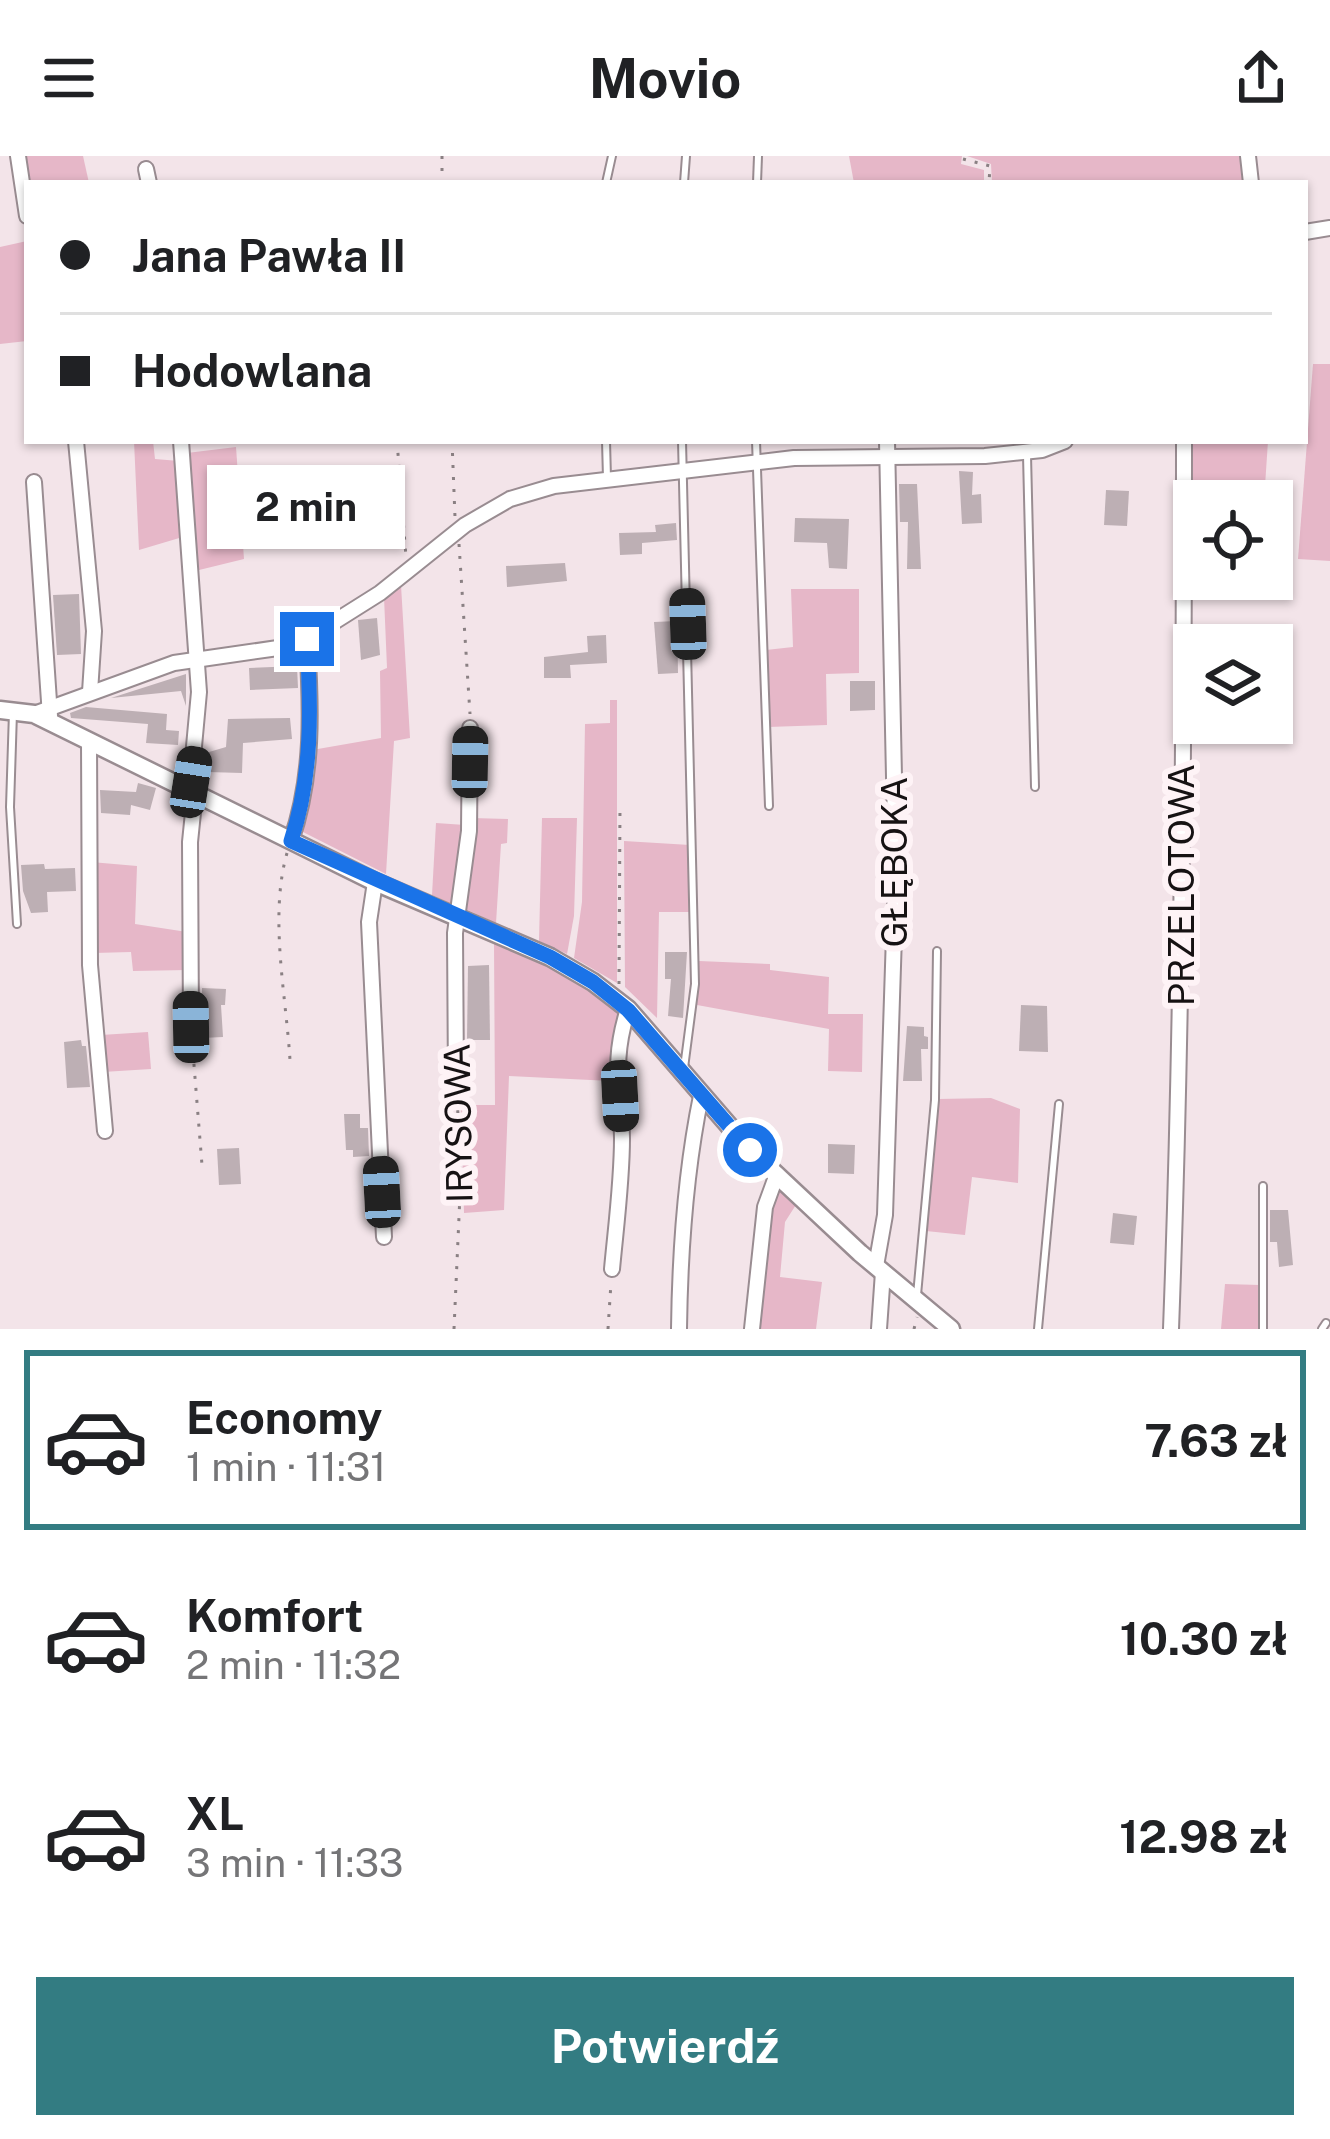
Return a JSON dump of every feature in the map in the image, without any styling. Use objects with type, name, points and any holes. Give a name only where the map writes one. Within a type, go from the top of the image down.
[{"type":"street","points":[[18,156],[24,196]]},
{"type":"street","points":[[76,444],[94,632],[90,692]]},
{"type":"street","points":[[182,444],[198,738],[190,842],[191,1027]]},
{"type":"street","name":"GŁĘBOKA","points":[[879,1329],[896,897],[887,444]]},
{"type":"street","points":[[45,715],[145,671],[307,639],[408,571],[456,532],[510,499],[554,485],[756,462],[1027,451],[1054,444]]},
{"type":"street","name":"PRZELOTOWA","points":[[1171,1329],[1184,995],[1180,752],[1184,444]]},
{"type":"street","points":[[34,482],[45,715]]},
{"type":"street","points":[[291,841],[307,772],[311,709],[307,639]]},
{"type":"street","points":[[7,711],[45,715],[88,741],[375,882],[550,957],[624,1006],[701,1096],[777,1174],[951,1329]]},
{"type":"street","name":"IRYSOWA","points":[[456,1083],[458,917],[469,831],[470,728]]},
{"type":"street","points":[[88,741],[90,964],[105,1131]]},
{"type":"street","points":[[375,882],[369,922],[384,1237]]},
{"type":"street","points":[[612,1269],[622,1143],[614,1070],[624,1006]]},
{"type":"street","points":[[679,1329],[680,1244],[701,1096]]},
{"type":"street","points":[[752,1329],[765,1207],[777,1174]]},
{"type":"lane","points":[[606,444],[607,481]]},
{"type":"lane","points":[[682,444],[695,984],[683,1071]]},
{"type":"lane","points":[[756,444],[769,806]]},
{"type":"lane","points":[[1027,451],[1035,787]]},
{"type":"lane","points":[[7,711],[17,924]]},
{"type":"lane","points":[[917,1300],[935,1100],[937,951]]},
{"type":"lane","points":[[1038,1329],[1059,1104]]},
{"type":"lane","points":[[1262,1186],[1263,1329]]},
{"type":"path","points":[[963,159],[990,166],[989,180]]},
{"type":"path","points":[[397,444],[408,571]]},
{"type":"path","points":[[452,444],[470,728]]},
{"type":"path","points":[[620,806],[624,1006]]},
{"type":"path","points":[[290,1060],[282,872],[291,841]]},
{"type":"path","points":[[191,1027],[202,1165]]},
{"type":"path","name":"IRYSOWA","points":[[454,1329],[461,1172],[456,1083]]},
{"type":"path","points":[[608,1329],[612,1269]]},
{"type":"shaded area","points":[[25,156],[83,156],[88,180],[27,180]]},
{"type":"shaded area","points":[[849,156],[962,156],[961,164],[984,170],[984,180],[853,180]]},
{"type":"shaded area","points":[[967,156],[1245,156],[1248,180],[992,180],[991,164]]},
{"type":"shaded area","points":[[24,242],[24,341],[0,344],[0,247]]},
{"type":"shaded area","points":[[1313,364],[1330,364],[1330,561],[1298,559]]},
{"type":"shaded area","points":[[134,444],[153,444],[155,459],[179,461],[186,536],[139,550]]},
{"type":"shaded area","points":[[1189,444],[1268,444],[1265,480],[1189,480]]},
{"type":"shaded area","points":[[236,447],[244,559],[195,571],[187,453]]},
{"type":"shaded area","points":[[401,585],[410,738],[394,741],[386,874],[301,831],[312,750],[381,738],[380,671],[387,668],[384,597]]},
{"type":"shaded area","points":[[791,589],[859,589],[859,673],[826,674],[827,725],[768,727],[766,650],[793,647]]},
{"type":"shaded area","points":[[610,700],[617,700],[617,983],[574,958],[582,902],[585,724],[610,723]]},
{"type":"shaded area","points":[[472,818],[508,819],[507,843],[501,844],[496,923],[463,908]]},
{"type":"shaded area","points":[[542,818],[577,818],[574,916],[567,954],[539,941]]},
{"type":"shaded area","points":[[436,823],[465,825],[457,906],[432,895]]},
{"type":"shaded area","points":[[624,841],[690,845],[692,912],[659,912],[657,1018],[625,987]]},
{"type":"shaded area","points":[[91,862],[137,866],[135,924],[187,932],[187,970],[133,971],[131,952],[94,953]]},
{"type":"shaded area","points":[[494,943],[579,980],[624,1013],[613,1049],[611,1081],[509,1076],[504,1210],[464,1213],[461,1105],[495,1105]]},
{"type":"shaded area","points":[[699,961],[770,964],[770,970],[829,977],[828,1014],[863,1014],[862,1072],[828,1071],[829,1029],[697,1005]]},
{"type":"shaded area","points":[[148,1032],[151,1069],[103,1072],[101,1035]]},
{"type":"shaded area","points":[[991,1098],[1020,1109],[1018,1183],[972,1177],[965,1235],[926,1231],[938,1099]]},
{"type":"shaded area","points":[[774,1184],[799,1200],[785,1222],[780,1277],[822,1282],[816,1329],[756,1329]]},
{"type":"shaded area","points":[[1225,1284],[1260,1285],[1259,1329],[1221,1329]]},
{"type":"building","points":[[959,471],[973,472],[972,495],[981,494],[982,523],[962,524]]},
{"type":"building","points":[[899,484],[917,484],[921,569],[907,569],[908,522],[900,522]]},
{"type":"building","points":[[1106,490],[1129,491],[1127,526],[1104,525]]},
{"type":"building","points":[[795,518],[849,519],[847,569],[829,568],[827,543],[794,542]]},
{"type":"building","points":[[676,523],[677,540],[642,543],[642,554],[620,555],[619,533],[656,532],[655,525]]},
{"type":"building","points":[[565,563],[567,581],[507,587],[506,566]]},
{"type":"building","points":[[79,594],[81,654],[57,655],[53,595]]},
{"type":"building","points":[[377,618],[380,655],[361,660],[358,620]]},
{"type":"building","points":[[677,621],[678,673],[658,674],[654,622]]},
{"type":"building","points":[[606,635],[607,663],[570,665],[571,678],[544,678],[544,657],[588,652],[587,636]]},
{"type":"building","points":[[297,666],[298,688],[250,690],[249,668]]},
{"type":"building","points":[[186,674],[186,706],[181,691],[111,698]]},
{"type":"building","points":[[850,681],[875,681],[875,710],[850,711]]},
{"type":"building","points":[[86,707],[167,714],[166,730],[179,731],[178,745],[146,743],[148,724],[71,718],[70,713]]},
{"type":"building","points":[[290,718],[292,739],[243,743],[242,773],[208,772],[209,752],[226,747],[228,719]]},
{"type":"building","points":[[138,783],[156,788],[150,810],[131,805],[130,815],[101,813],[100,790],[136,792]]},
{"type":"building","points":[[44,864],[45,869],[75,868],[76,891],[47,892],[48,912],[31,913],[21,865]]},
{"type":"building","points":[[665,952],[687,952],[683,1018],[668,1016],[671,979],[665,979]]},
{"type":"building","points":[[489,965],[490,1040],[467,1040],[468,966]]},
{"type":"building","points":[[202,988],[226,989],[225,1005],[221,1005],[223,1037],[202,1038]]},
{"type":"building","points":[[1021,1005],[1047,1006],[1048,1052],[1019,1051]]},
{"type":"building","points":[[907,1026],[924,1027],[928,1037],[928,1049],[921,1049],[922,1081],[903,1081]]},
{"type":"building","points":[[81,1040],[86,1046],[90,1087],[67,1088],[64,1042]]},
{"type":"building","points":[[344,1114],[360,1114],[360,1128],[368,1128],[369,1156],[353,1157],[353,1150],[346,1150]]},
{"type":"building","points":[[828,1144],[855,1145],[854,1174],[828,1173]]},
{"type":"building","points":[[239,1148],[241,1184],[219,1185],[217,1149]]},
{"type":"building","points":[[1270,1210],[1288,1210],[1293,1265],[1279,1267],[1277,1242],[1270,1242]]},
{"type":"building","points":[[1113,1213],[1137,1216],[1134,1245],[1110,1243]]},
{"type":"route","points":[[307,639],[311,709],[307,772],[291,841],[550,957],[593,982],[628,1010],[750,1150]]}]
